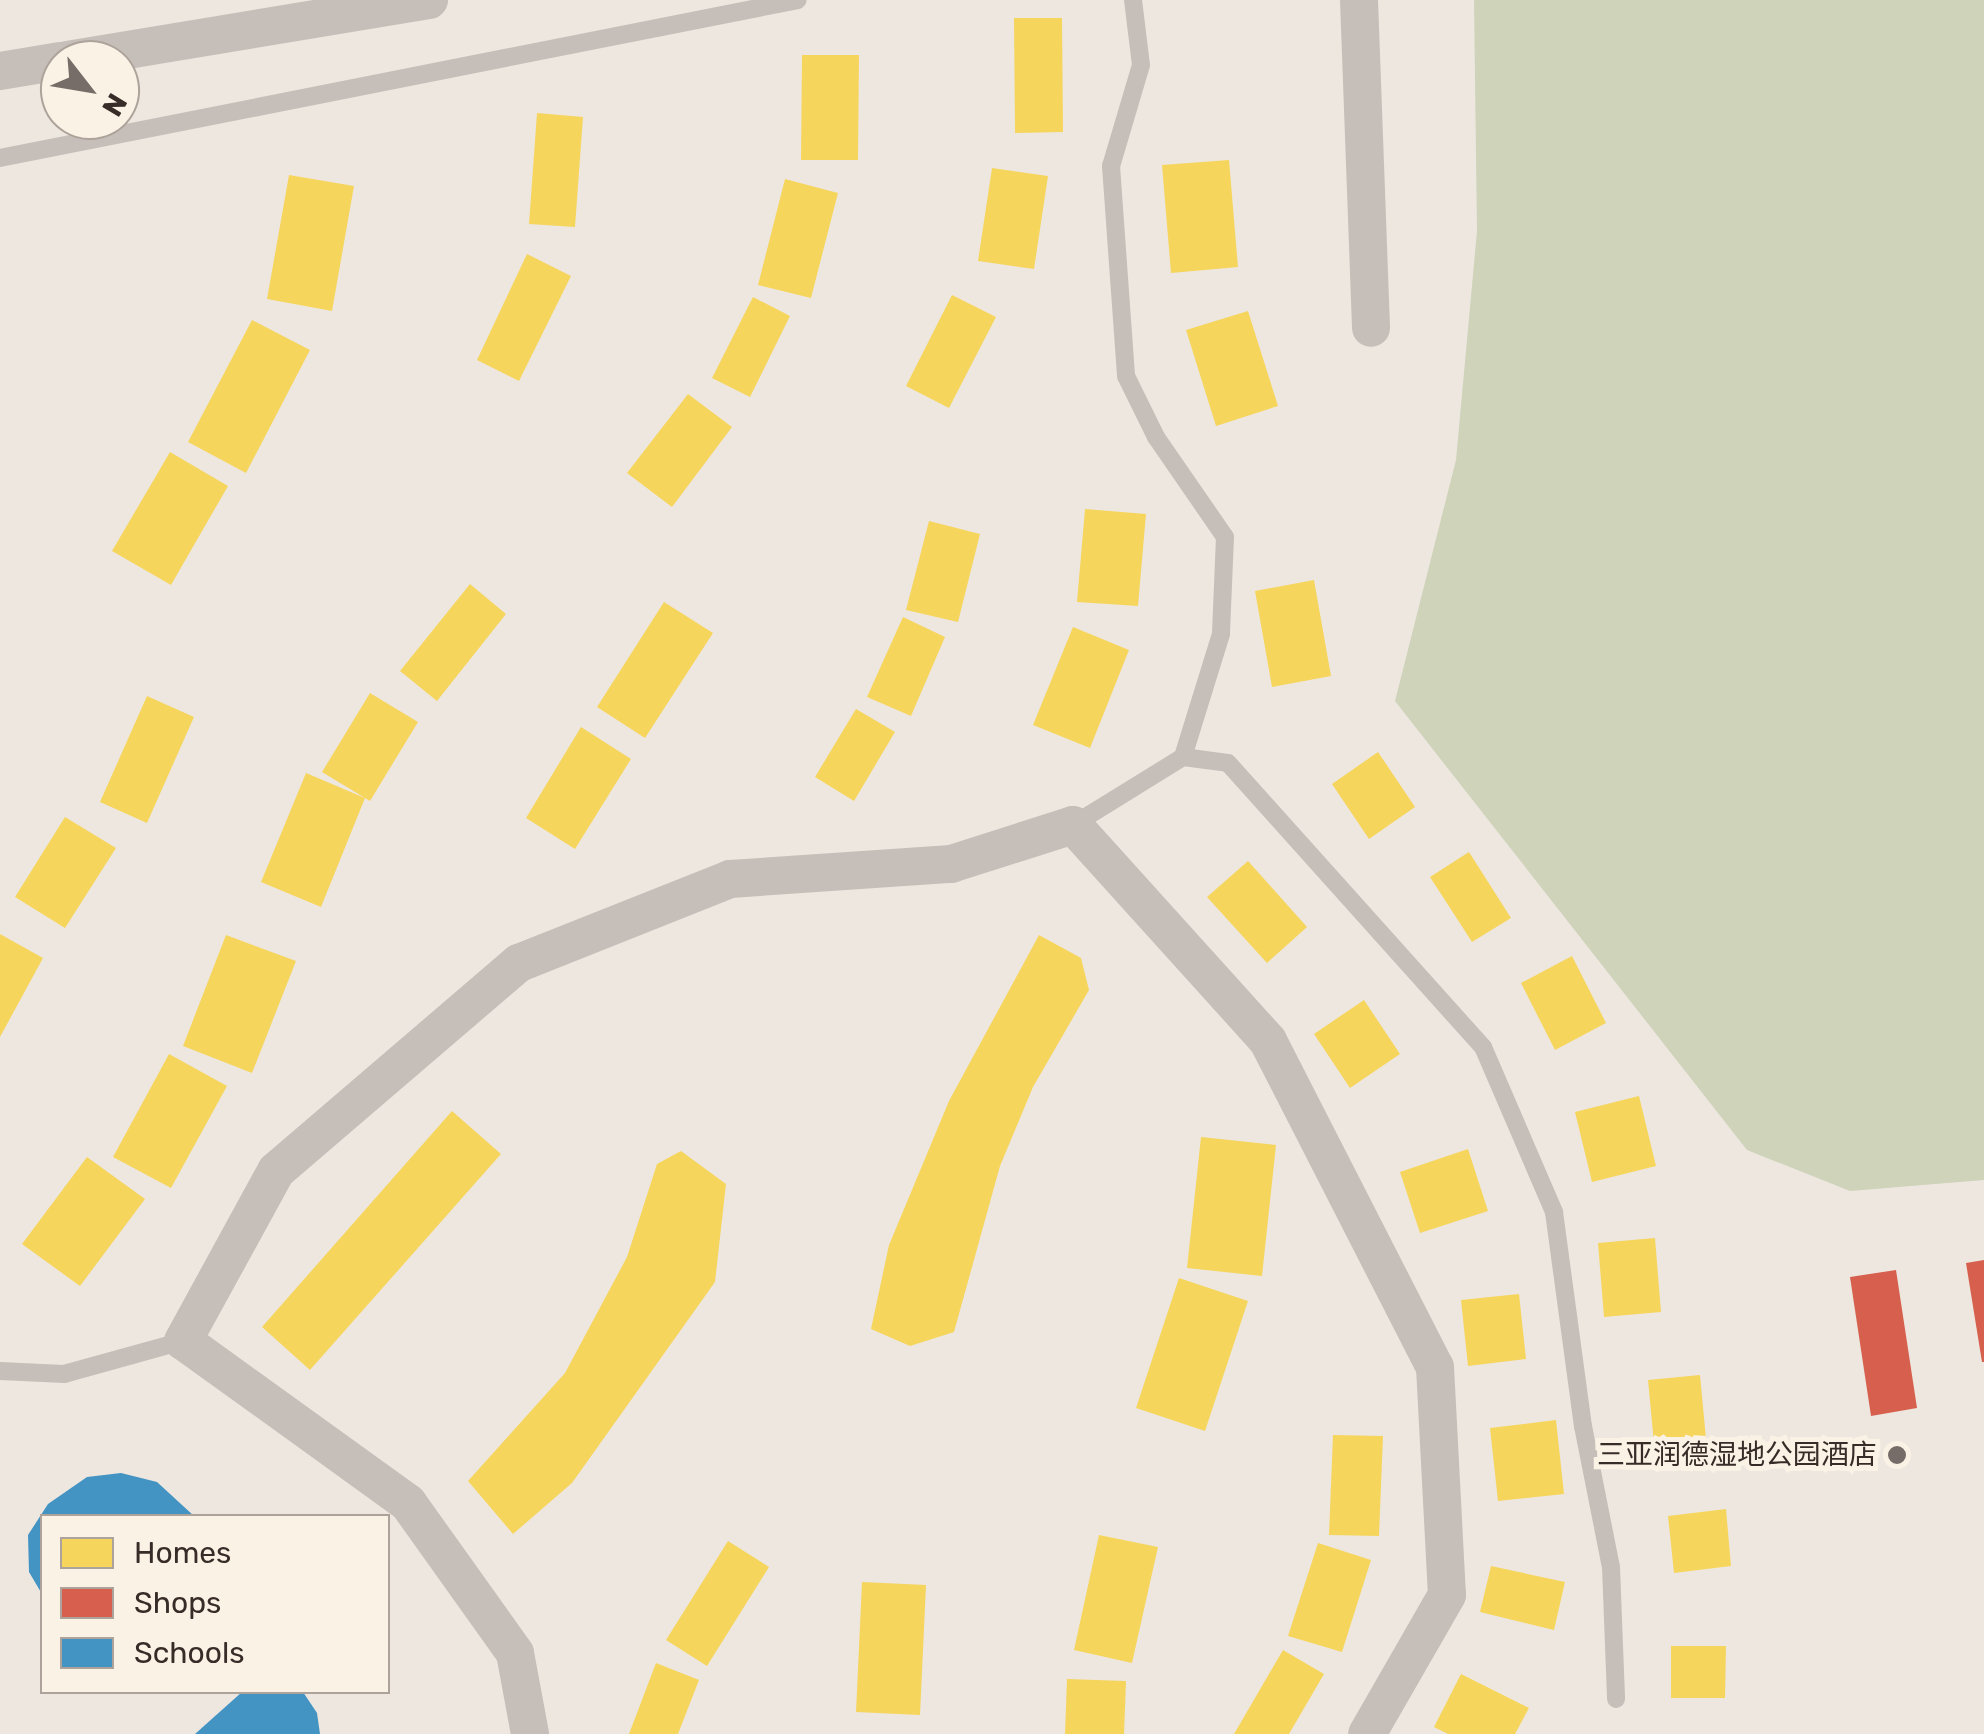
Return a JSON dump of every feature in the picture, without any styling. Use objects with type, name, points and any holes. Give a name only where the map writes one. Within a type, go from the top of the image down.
[{"type":"street","points":[[140,47],[429,0]]},
{"type":"street","points":[[1359,0],[1370,328]]},
{"type":"street","points":[[0,71],[40,64]]},
{"type":"street","points":[[530,1734],[516,1654],[408,1502],[183,1341],[276,1172],[519,964],[730,879],[951,864],[1073,825],[1268,1042],[1435,1367],[1447,1595],[1368,1734]]},
{"type":"lane","points":[[0,158],[798,0]]},
{"type":"lane","points":[[1133,0],[1141,66],[1111,166],[1126,376],[1156,437],[1225,537],[1221,634],[1183,757]]},
{"type":"lane","points":[[1073,825],[1183,757],[1228,764],[1484,1047],[1554,1212],[1582,1426],[1611,1567],[1616,1699]]},
{"type":"lane","points":[[0,1371],[64,1374],[183,1341]]},
{"type":"green space","points":[[1474,0],[1984,0],[1984,1180],[1850,1191],[1747,1150],[1395,701],[1456,460],[1477,231]]},
{"type":"building: Homes","points":[[1014,18],[1062,18],[1063,132],[1015,133]]},
{"type":"building: Homes","points":[[802,55],[859,55],[858,160],[801,160]]},
{"type":"building: Homes","points":[[537,113],[583,117],[575,227],[529,224]]},
{"type":"building: Homes","points":[[1229,160],[1238,267],[1171,273],[1162,165]]},
{"type":"building: Homes","points":[[992,168],[1048,176],[1034,269],[978,261]]},
{"type":"building: Homes","points":[[289,175],[354,186],[332,311],[267,299]]},
{"type":"building: Homes","points":[[785,179],[838,193],[811,298],[758,285]]},
{"type":"building: Homes","points":[[527,254],[571,276],[519,381],[477,360]]},
{"type":"building: Homes","points":[[952,295],[996,317],[949,408],[906,386]]},
{"type":"building: Homes","points":[[753,297],[790,316],[750,397],[712,378]]},
{"type":"building: Homes","points":[[1248,311],[1278,406],[1216,426],[1186,330]]},
{"type":"building: Homes","points":[[252,320],[310,350],[246,473],[188,442]]},
{"type":"building: Homes","points":[[688,394],[732,427],[672,507],[627,473]]},
{"type":"building: Homes","points":[[170,452],[228,486],[171,585],[112,551]]},
{"type":"building: Homes","points":[[1085,509],[1146,514],[1138,606],[1077,602]]},
{"type":"building: Homes","points":[[929,521],[980,534],[958,622],[906,610]]},
{"type":"building: Homes","points":[[1314,580],[1331,676],[1272,687],[1255,591]]},
{"type":"building: Homes","points":[[470,584],[506,614],[437,701],[400,671]]},
{"type":"building: Homes","points":[[664,602],[713,633],[645,738],[597,707]]},
{"type":"building: Homes","points":[[903,617],[945,637],[911,716],[867,697]]},
{"type":"building: Homes","points":[[1073,627],[1129,650],[1090,748],[1033,725]]},
{"type":"building: Homes","points":[[370,693],[418,722],[370,801],[322,772]]},
{"type":"building: Homes","points":[[147,696],[194,717],[147,823],[100,802]]},
{"type":"building: Homes","points":[[856,709],[895,732],[854,801],[815,777]]},
{"type":"building: Homes","points":[[581,727],[631,759],[575,849],[526,818]]},
{"type":"building: Homes","points":[[1378,752],[1415,807],[1369,839],[1332,784]]},
{"type":"building: Homes","points":[[306,773],[365,798],[321,907],[261,882]]},
{"type":"building: Homes","points":[[65,817],[116,848],[65,928],[15,897]]},
{"type":"building: Homes","points":[[1469,852],[1511,918],[1472,942],[1430,877]]},
{"type":"building: Homes","points":[[1248,861],[1307,927],[1267,963],[1207,897]]},
{"type":"building: Homes","points":[[0,934],[43,958],[0,1037]]},
{"type":"building: Homes","points":[[226,935],[296,961],[252,1073],[183,1046]]},
{"type":"building: Homes","points":[[1039,935],[1081,958],[1089,990],[1033,1087],[1000,1166],[954,1332],[910,1346],[871,1329],[889,1245],[949,1101]]},
{"type":"building: Homes","points":[[1572,956],[1606,1023],[1555,1050],[1521,983]]},
{"type":"building: Homes","points":[[1364,1000],[1400,1054],[1350,1088],[1314,1034]]},
{"type":"building: Homes","points":[[169,1054],[227,1086],[171,1188],[113,1157]]},
{"type":"building: Homes","points":[[1639,1096],[1656,1166],[1592,1182],[1575,1112]]},
{"type":"building: Homes","points":[[452,1111],[501,1154],[310,1370],[262,1327]]},
{"type":"building: Homes","points":[[1201,1137],[1276,1145],[1262,1276],[1187,1268]]},
{"type":"building: Homes","points":[[1468,1149],[1488,1211],[1420,1233],[1400,1172]]},
{"type":"building: Homes","points":[[681,1151],[726,1184],[715,1282],[572,1483],[513,1534],[468,1481],[565,1373],[627,1257],[657,1164]]},
{"type":"building: Homes","points":[[87,1157],[145,1199],[80,1286],[22,1244]]},
{"type":"building: Homes","points":[[1655,1238],[1661,1312],[1604,1317],[1598,1243]]},
{"type":"building: Homes","points":[[1179,1278],[1248,1301],[1205,1431],[1136,1408]]},
{"type":"building: Homes","points":[[1519,1294],[1526,1359],[1468,1366],[1461,1300]]},
{"type":"building: Homes","points":[[1700,1375],[1706,1439],[1654,1444],[1648,1380]]},
{"type":"building: Homes","points":[[1556,1420],[1564,1494],[1498,1501],[1490,1428]]},
{"type":"building: Homes","points":[[1333,1435],[1383,1436],[1379,1536],[1329,1535]]},
{"type":"building: Homes","points":[[1726,1509],[1731,1566],[1674,1573],[1668,1516]]},
{"type":"building: Homes","points":[[1099,1535],[1158,1547],[1132,1663],[1074,1650]]},
{"type":"building: Homes","points":[[728,1541],[769,1567],[707,1666],[666,1640]]},
{"type":"building: Homes","points":[[1318,1543],[1371,1560],[1342,1652],[1288,1636]]},
{"type":"building: Homes","points":[[1491,1566],[1565,1582],[1554,1630],[1480,1612]]},
{"type":"building: Homes","points":[[862,1582],[926,1585],[920,1715],[856,1712]]},
{"type":"building: Homes","points":[[1671,1646],[1726,1646],[1725,1698],[1671,1698]]},
{"type":"building: Homes","points":[[1283,1650],[1324,1674],[1289,1734],[1234,1734]]},
{"type":"building: Homes","points":[[656,1663],[699,1680],[678,1734],[629,1734]]},
{"type":"building: Homes","points":[[1461,1674],[1529,1708],[1515,1734],[1448,1734],[1434,1727]]},
{"type":"building: Homes","points":[[1067,1679],[1126,1681],[1124,1734],[1065,1734]]},
{"type":"building: Shops","points":[[1984,1260],[1984,1362],[1982,1362],[1966,1263]]},
{"type":"building: Shops","points":[[1896,1270],[1917,1408],[1871,1416],[1850,1277]]},
{"type":"building: Schools","points":[[121,1473],[157,1482],[192,1514],[42,1514],[48,1504],[87,1477]]},
{"type":"building: Schools","points":[[40,1516],[40,1591],[29,1572],[28,1535]]},
{"type":"building: Schools","points":[[240,1694],[304,1694],[317,1713],[320,1734],[195,1734]]},
{"type":"place","name":"三亚润德湿地公园酒店","points":[[1897,1455]]}]
